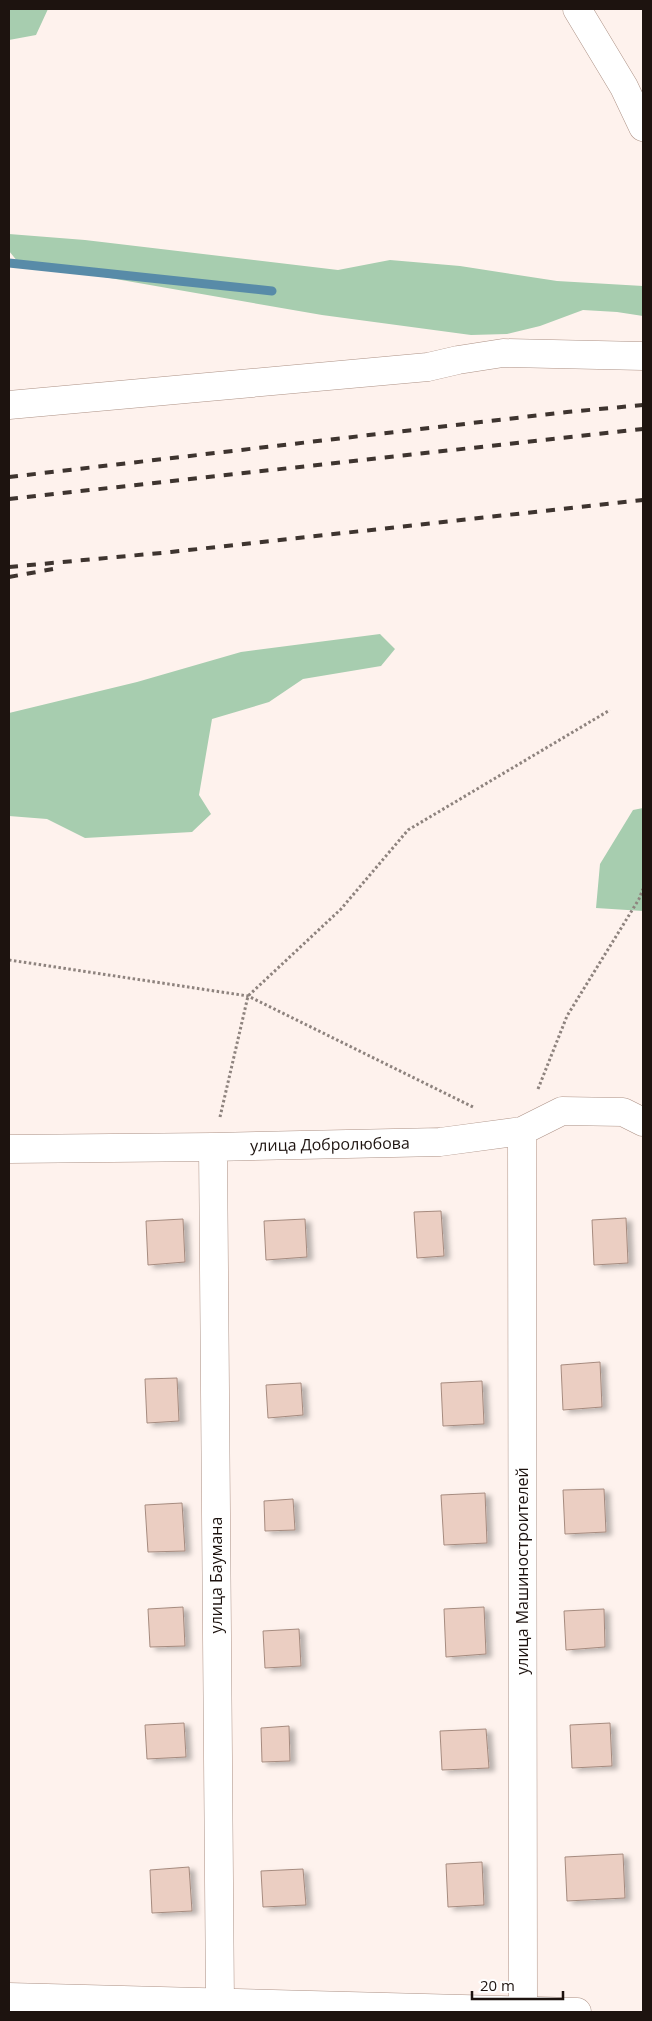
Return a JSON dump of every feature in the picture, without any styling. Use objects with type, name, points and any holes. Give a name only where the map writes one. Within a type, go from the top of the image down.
[{"type":"street","points":[[578,9],[624,87],[643,127]]},
{"type":"street","points":[[9,405],[428,367],[503,354],[643,356]]},
{"type":"street","name":"улица Добролюбова","points":[[9,1148],[213,1147],[440,1142],[522,1131],[562,1111],[623,1112],[643,1122]]},
{"type":"street","name":"улица Машиностроителей","points":[[522,1131],[523,2010]]},
{"type":"street","name":"улица Баумана","points":[[213,1147],[220,2003]]},
{"type":"street","points":[[9,1997],[577,2012]]},
{"type":"path","points":[[213,1147],[248,996],[341,909],[408,830],[610,710]]},
{"type":"path","points":[[522,1131],[567,1016],[639,899],[643,889]]},
{"type":"path","points":[[9,960],[248,996],[478,1109]]},
{"type":"green space","points":[[9,9],[48,9],[36,35],[9,40]]},
{"type":"green space","points":[[9,234],[85,240],[338,270],[390,260],[460,266],[557,281],[643,286],[643,316],[583,310],[540,326],[507,334],[471,335],[322,315],[18,262],[9,251]]},
{"type":"green space","points":[[380,634],[395,649],[381,666],[303,679],[269,702],[212,719],[199,795],[211,814],[192,832],[85,838],[47,819],[9,816],[9,713],[137,682],[241,652]]},
{"type":"green space","points":[[643,808],[643,911],[596,908],[600,864],[633,810]]},
{"type":"building","points":[[441,1211],[444,1256],[417,1258],[414,1212]]},
{"type":"building","points":[[626,1218],[628,1263],[594,1265],[592,1220]]},
{"type":"building","points":[[183,1219],[185,1262],[148,1265],[146,1221]]},
{"type":"building","points":[[305,1219],[307,1257],[266,1260],[264,1221]]},
{"type":"building","points":[[600,1362],[602,1407],[563,1410],[561,1365]]},
{"type":"building","points":[[177,1378],[179,1421],[147,1423],[145,1379]]},
{"type":"building","points":[[482,1381],[484,1424],[443,1426],[441,1383]]},
{"type":"building","points":[[301,1383],[303,1415],[268,1418],[266,1385]]},
{"type":"building","points":[[604,1489],[606,1532],[565,1534],[563,1490]]},
{"type":"building","points":[[485,1493],[487,1543],[444,1545],[441,1495]]},
{"type":"building","points":[[293,1499],[295,1530],[265,1531],[264,1501]]},
{"type":"building","points":[[182,1503],[185,1551],[148,1552],[145,1505]]},
{"type":"building","points":[[183,1607],[185,1646],[150,1647],[148,1609]]},
{"type":"building","points":[[484,1607],[486,1654],[446,1657],[444,1609]]},
{"type":"building","points":[[604,1609],[605,1647],[566,1650],[564,1611]]},
{"type":"building","points":[[299,1629],[301,1666],[265,1668],[263,1631]]},
{"type":"building","points":[[184,1723],[186,1757],[147,1759],[145,1725]]},
{"type":"building","points":[[610,1723],[612,1766],[572,1768],[570,1725]]},
{"type":"building","points":[[289,1726],[290,1761],[262,1762],[261,1728]]},
{"type":"building","points":[[486,1729],[489,1768],[442,1770],[440,1731]]},
{"type":"building","points":[[623,1854],[625,1898],[567,1901],[565,1857]]},
{"type":"building","points":[[482,1862],[484,1905],[448,1907],[446,1864]]},
{"type":"building","points":[[189,1867],[192,1911],[152,1913],[150,1870]]},
{"type":"building","points":[[303,1869],[306,1905],[263,1907],[261,1871]]},
{"type":"waterway","points":[[9,263],[272,291]]},
{"type":"railway","points":[[9,477],[567,412],[643,405]]},
{"type":"railway","points":[[9,499],[643,429]]},
{"type":"railway","points":[[9,567],[171,552],[643,500]]},
{"type":"railway","points":[[9,577],[53,569]]}]
